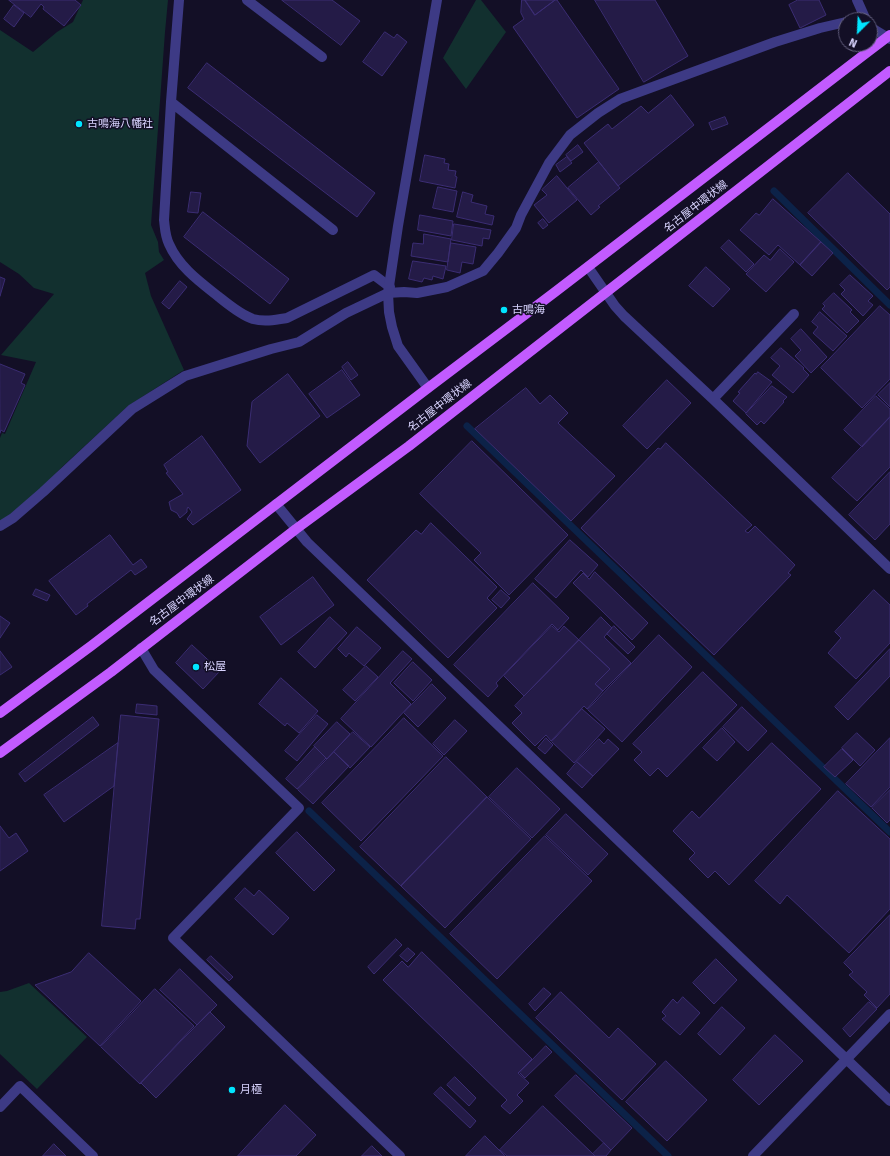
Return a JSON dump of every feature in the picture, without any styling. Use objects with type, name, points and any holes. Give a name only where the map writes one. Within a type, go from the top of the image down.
[{"type":"main road","name":"名古屋中環状線","points":[[0,714],[92,646],[588,267],[848,66],[889,37]]},
{"type":"main road","name":"名古屋中環状線","points":[[0,753],[111,672],[296,529],[409,446],[890,72]]},
{"type":"street","points":[[179,0],[164,220],[165,232],[169,244],[178,260],[191,275],[235,309],[252,319],[272,321],[287,318],[374,275],[389,290]]},
{"type":"street","points":[[247,0],[322,57]]},
{"type":"street","points":[[428,388],[398,346],[389,312],[389,290],[437,0]]},
{"type":"street","points":[[857,0],[862,12]]},
{"type":"street","points":[[0,526],[13,518],[44,492],[132,409],[185,376],[299,342],[346,313],[389,290],[417,293],[447,287],[483,270],[498,253],[516,228],[521,215],[549,163],[570,135],[598,113],[620,99],[775,42],[838,24]]},
{"type":"street","points":[[878,31],[889,37]]},
{"type":"street","points":[[171,102],[333,230]]},
{"type":"street","points":[[588,267],[615,306],[624,316],[714,399],[890,569]]},
{"type":"street","points":[[714,399],[794,314]]},
{"type":"street","points":[[276,504],[318,553],[890,1101]]},
{"type":"street","points":[[141,648],[154,670],[299,808],[173,938],[400,1156]]},
{"type":"street","points":[[753,1156],[890,1014]]},
{"type":"street","points":[[0,1107],[20,1086],[93,1156]]},
{"type":"green space","points":[[83,0],[168,0],[151,225],[158,242],[159,252],[164,260],[145,273],[151,296],[184,370],[128,406],[62,467],[42,488],[0,522],[0,438],[2,433],[5,434],[36,362],[1,355],[54,294],[34,288],[19,274],[0,262],[0,30],[33,52],[57,32],[73,22]]},
{"type":"green space","points":[[476,0],[481,0],[506,32],[466,89],[443,58]]},
{"type":"green space","points":[[29,983],[87,1037],[37,1089],[0,1054],[0,992]]},
{"type":"building","points":[[9,0],[75,0],[81,5],[64,26],[43,9],[44,7],[41,4],[31,17]]},
{"type":"building","points":[[282,0],[332,0],[360,21],[341,45]]},
{"type":"building","points":[[522,0],[525,0],[535,15],[557,0],[619,89],[577,118],[513,27],[524,19],[521,13]]},
{"type":"building","points":[[525,0],[555,0],[535,15]]},
{"type":"building","points":[[595,0],[655,0],[688,56],[644,82]]},
{"type":"building","points":[[798,0],[819,0],[826,15],[800,28],[789,5]]},
{"type":"building","points":[[14,5],[24,13],[14,27],[4,19]]},
{"type":"building","points":[[385,32],[394,38],[397,34],[407,42],[382,76],[363,62]]},
{"type":"building","points":[[207,63],[375,193],[357,217],[188,88]]},
{"type":"building","points":[[671,95],[694,125],[618,186],[584,143],[608,124],[612,129],[641,106],[648,113]]},
{"type":"building","points":[[725,117],[728,124],[712,130],[709,123]]},
{"type":"building","points":[[578,145],[583,152],[571,161],[566,155]]},
{"type":"building","points":[[425,155],[445,159],[444,163],[449,164],[448,170],[456,171],[455,176],[457,177],[455,188],[420,181]]},
{"type":"building","points":[[567,157],[572,163],[560,172],[556,165]]},
{"type":"building","points":[[599,162],[620,188],[598,206],[600,207],[591,215],[568,188]]},
{"type":"building","points":[[848,173],[890,214],[890,287],[887,290],[808,213]]},
{"type":"building","points":[[557,176],[577,200],[549,223],[534,205],[547,195],[542,190]]},
{"type":"building","points":[[438,187],[457,191],[453,212],[433,208]]},
{"type":"building","points":[[191,192],[201,193],[198,213],[188,212]]},
{"type":"building","points":[[463,192],[473,195],[471,202],[487,206],[485,214],[494,216],[492,225],[457,217]]},
{"type":"building","points":[[773,199],[821,242],[800,265],[778,245],[769,255],[740,230],[756,213],[759,215]]},
{"type":"building","points":[[203,212],[289,279],[270,304],[184,237]]},
{"type":"building","points":[[420,215],[453,221],[451,236],[418,230]]},
{"type":"building","points":[[543,219],[548,225],[543,229],[538,223]]},
{"type":"building","points":[[454,224],[491,230],[489,239],[483,238],[482,246],[452,240]]},
{"type":"building","points":[[424,234],[451,239],[448,262],[411,256],[413,243],[423,244]]},
{"type":"building","points":[[729,240],[754,264],[746,272],[721,248]]},
{"type":"building","points":[[821,242],[833,253],[812,276],[800,265]]},
{"type":"building","points":[[451,243],[476,247],[473,264],[462,262],[460,273],[447,270]]},
{"type":"building","points":[[780,249],[794,262],[766,292],[746,274],[764,255],[770,260]]},
{"type":"building","points":[[413,261],[446,266],[443,279],[433,276],[432,280],[424,278],[422,282],[409,279]]},
{"type":"building","points":[[706,267],[730,289],[713,307],[689,286]]},
{"type":"building","points":[[850,275],[873,296],[868,301],[873,305],[863,316],[841,294],[845,290],[840,285]]},
{"type":"building","points":[[0,277],[5,279],[0,296]]},
{"type":"building","points":[[180,281],[187,287],[169,309],[162,303]]},
{"type":"building","points":[[834,293],[852,310],[850,312],[859,321],[847,333],[822,309],[825,306],[823,304]]},
{"type":"building","points":[[880,306],[890,315],[890,379],[862,408],[821,368]]},
{"type":"building","points":[[820,312],[847,336],[833,351],[813,333],[818,327],[812,322]]},
{"type":"building","points":[[801,329],[827,357],[811,373],[795,356],[801,350],[791,339]]},
{"type":"building","points":[[781,348],[804,368],[803,369],[809,375],[793,393],[772,375],[780,366],[771,358]]},
{"type":"building","points":[[348,362],[358,375],[351,380],[342,367]]},
{"type":"building","points":[[0,364],[25,374],[21,383],[25,385],[4,432],[1,430],[0,433]]},
{"type":"building","points":[[342,370],[360,395],[327,418],[309,394]]},
{"type":"building","points":[[758,372],[772,382],[746,413],[733,401],[740,393],[738,392],[755,373],[756,374]]},
{"type":"building","points":[[288,374],[320,416],[260,463],[247,446],[252,402]]},
{"type":"building","points":[[667,380],[691,403],[647,449],[623,426]]},
{"type":"building","points":[[890,383],[890,407],[878,395]]},
{"type":"building","points":[[772,386],[787,397],[764,424],[761,421],[757,425],[746,414]]},
{"type":"building","points":[[526,388],[540,404],[550,395],[568,413],[558,423],[615,476],[571,521],[475,429]]},
{"type":"building","points":[[876,396],[890,409],[890,417],[862,447],[844,430]]},
{"type":"building","points":[[890,417],[890,467],[857,501],[832,478]]},
{"type":"building","points":[[202,436],[241,490],[193,525],[187,519],[192,512],[188,507],[187,512],[180,518],[177,513],[171,510],[169,502],[183,494],[166,473],[168,472],[164,465]]},
{"type":"building","points":[[472,441],[568,535],[509,595],[474,560],[481,553],[420,494]]},
{"type":"building","points":[[666,443],[752,525],[745,531],[748,533],[755,526],[795,565],[788,573],[791,575],[714,655],[581,528],[658,448],[660,449]]},
{"type":"building","points":[[890,472],[890,524],[875,540],[849,515]]},
{"type":"building","points":[[431,523],[497,587],[487,598],[497,608],[448,658],[367,580],[416,530],[421,534]]},
{"type":"building","points":[[110,535],[133,565],[141,559],[147,567],[135,575],[131,570],[87,604],[88,606],[76,615],[49,581]]},
{"type":"building","points":[[570,540],[598,565],[588,577],[581,570],[556,598],[535,579]]},
{"type":"building","points":[[595,572],[648,623],[632,640],[573,583],[583,573],[589,579]]},
{"type":"building","points":[[313,577],[334,605],[281,645],[260,617]]},
{"type":"building","points":[[533,583],[569,618],[558,630],[552,624],[496,683],[498,686],[488,697],[454,665]]},
{"type":"building","points":[[36,589],[50,595],[47,601],[33,595]]},
{"type":"building","points":[[501,590],[510,598],[501,608],[492,600]]},
{"type":"building","points":[[874,590],[890,605],[890,643],[856,679],[828,653],[841,638],[835,632]]},
{"type":"building","points":[[0,616],[10,623],[0,638]]},
{"type":"building","points":[[330,617],[347,633],[315,668],[298,652]]},
{"type":"building","points":[[601,617],[612,628],[604,637],[631,663],[603,691],[595,684],[610,669],[579,640]]},
{"type":"building","points":[[552,626],[559,632],[564,626],[579,640],[524,696],[504,676]]},
{"type":"building","points":[[614,626],[635,647],[628,654],[607,634]]},
{"type":"building","points":[[357,627],[381,648],[364,666],[349,653],[346,657],[338,649]]},
{"type":"building","points":[[659,635],[692,667],[622,742],[588,710]]},
{"type":"building","points":[[579,640],[610,669],[595,684],[603,691],[587,709],[584,706],[551,741],[546,735],[535,746],[512,723],[522,713],[515,706]]},
{"type":"building","points":[[192,645],[220,671],[203,689],[176,663]]},
{"type":"building","points":[[890,649],[890,676],[848,720],[835,707]]},
{"type":"building","points":[[0,651],[12,667],[0,675]]},
{"type":"building","points":[[403,651],[412,659],[390,683],[411,704],[371,747],[341,719]]},
{"type":"building","points":[[413,662],[432,680],[413,701],[394,683]]},
{"type":"building","points":[[366,666],[378,677],[355,701],[343,690]]},
{"type":"building","points":[[703,672],[737,705],[667,777],[658,768],[650,776],[634,760],[642,752],[633,744]]},
{"type":"building","points":[[281,678],[318,711],[299,733],[287,723],[285,726],[259,704]]},
{"type":"building","points":[[432,684],[446,698],[418,727],[404,713]]},
{"type":"building","points":[[137,704],[157,706],[157,715],[136,713]]},
{"type":"building","points":[[742,707],[767,731],[748,751],[723,727]]},
{"type":"building","points":[[582,709],[605,729],[574,763],[552,742]]},
{"type":"building","points":[[121,715],[159,719],[140,919],[136,919],[135,929],[102,926]]},
{"type":"building","points":[[317,715],[328,724],[297,761],[285,751]]},
{"type":"building","points":[[93,717],[99,725],[25,782],[19,774]]},
{"type":"building","points":[[404,718],[443,756],[361,841],[322,803]]},
{"type":"building","points":[[455,720],[467,731],[444,755],[433,744]]},
{"type":"building","points":[[337,722],[350,734],[327,759],[314,746]]},
{"type":"building","points":[[722,728],[735,742],[717,761],[703,748]]},
{"type":"building","points":[[353,732],[370,747],[350,768],[334,752]]},
{"type":"building","points":[[857,733],[875,750],[860,766],[842,748]]},
{"type":"building","points":[[546,738],[553,745],[545,754],[538,748]]},
{"type":"building","points":[[890,738],[890,787],[871,807],[846,784]]},
{"type":"building","points":[[599,739],[604,744],[608,739],[619,749],[593,776],[577,762]]},
{"type":"building","points":[[118,743],[114,786],[64,822],[44,795]]},
{"type":"building","points":[[772,743],[821,789],[729,885],[715,871],[708,878],[689,859],[695,853],[673,831],[692,811],[699,818]]},
{"type":"building","points":[[315,747],[326,758],[297,789],[286,779]]},
{"type":"building","points":[[842,749],[853,760],[835,777],[824,767]]},
{"type":"building","points":[[334,752],[349,766],[313,804],[298,790]]},
{"type":"building","points":[[446,757],[487,797],[401,886],[360,847]]},
{"type":"building","points":[[577,762],[593,776],[582,788],[567,774]]},
{"type":"building","points":[[517,768],[560,809],[532,838],[489,797]]},
{"type":"building","points":[[890,790],[890,820],[887,823],[872,808]]},
{"type":"building","points":[[838,791],[890,839],[890,909],[849,953],[787,895],[780,904],[755,881]]},
{"type":"building","points":[[487,797],[531,839],[445,928],[401,886]]},
{"type":"building","points":[[566,814],[608,854],[588,875],[546,835]]},
{"type":"building","points":[[0,826],[9,838],[16,833],[28,851],[0,871]]},
{"type":"building","points":[[297,832],[335,870],[314,891],[276,853]]},
{"type":"building","points":[[545,836],[592,881],[497,979],[450,934]]},
{"type":"building","points":[[245,888],[254,896],[259,890],[289,918],[273,935],[235,899]]},
{"type":"building","points":[[890,915],[890,994],[877,1008],[864,995],[867,992],[849,975],[853,972],[844,963]]},
{"type":"building","points":[[396,939],[402,945],[374,974],[368,967]]},
{"type":"building","points":[[408,948],[415,954],[407,962],[400,956]]},
{"type":"building","points":[[422,952],[532,1059],[518,1073],[529,1083],[517,1095],[523,1101],[510,1114],[501,1106],[507,1100],[383,980],[402,961],[408,967]]},
{"type":"building","points":[[89,953],[141,1001],[100,1046],[35,985],[71,972]]},
{"type":"building","points":[[211,956],[233,977],[229,981],[207,960]]},
{"type":"building","points":[[716,959],[737,980],[714,1004],[693,983]]},
{"type":"building","points":[[180,969],[217,1005],[197,1025],[160,990]]},
{"type":"building","points":[[544,988],[551,994],[535,1011],[529,1004]]},
{"type":"building","points":[[155,989],[194,1026],[140,1084],[101,1047]]},
{"type":"building","points":[[561,992],[609,1038],[618,1028],[656,1064],[622,1100],[536,1018]]},
{"type":"building","points":[[683,997],[700,1013],[680,1035],[662,1019],[666,1016],[662,1012],[673,999],[677,1003]]},
{"type":"building","points":[[869,1002],[877,1009],[850,1037],[843,1029]]},
{"type":"building","points":[[722,1007],[745,1028],[720,1055],[698,1034]]},
{"type":"building","points":[[210,1012],[225,1027],[156,1098],[141,1083]]},
{"type":"building","points":[[775,1035],[803,1061],[759,1105],[733,1080]]},
{"type":"building","points":[[546,1046],[552,1052],[525,1078],[520,1073]]},
{"type":"building","points":[[666,1061],[707,1100],[667,1141],[626,1102]]},
{"type":"building","points":[[576,1075],[632,1128],[611,1150],[555,1096]]},
{"type":"building","points":[[455,1077],[476,1098],[469,1106],[447,1085]]},
{"type":"building","points":[[441,1087],[476,1121],[470,1128],[434,1094]]},
{"type":"building","points":[[285,1105],[316,1135],[296,1156],[238,1156]]},
{"type":"building","points":[[543,1106],[595,1156],[507,1156],[500,1150]]},
{"type":"building","points":[[485,1136],[505,1156],[466,1156]]},
{"type":"building","points":[[604,1143],[611,1150],[606,1156],[595,1156],[593,1154]]},
{"type":"building","points":[[54,1144],[66,1156],[43,1156]]},
{"type":"building","points":[[372,1146],[382,1156],[362,1156]]},
{"type":"waterway","points":[[774,191],[890,305]]},
{"type":"waterway","points":[[467,426],[890,832]]},
{"type":"waterway","points":[[309,811],[668,1156]]},
{"type":"place","name":"古鳴海八幡社","points":[[79,124]]},
{"type":"place","name":"古鳴海","points":[[504,310]]},
{"type":"place","name":"松屋","points":[[196,667]]},
{"type":"place","name":"月極","points":[[232,1090]]}]
